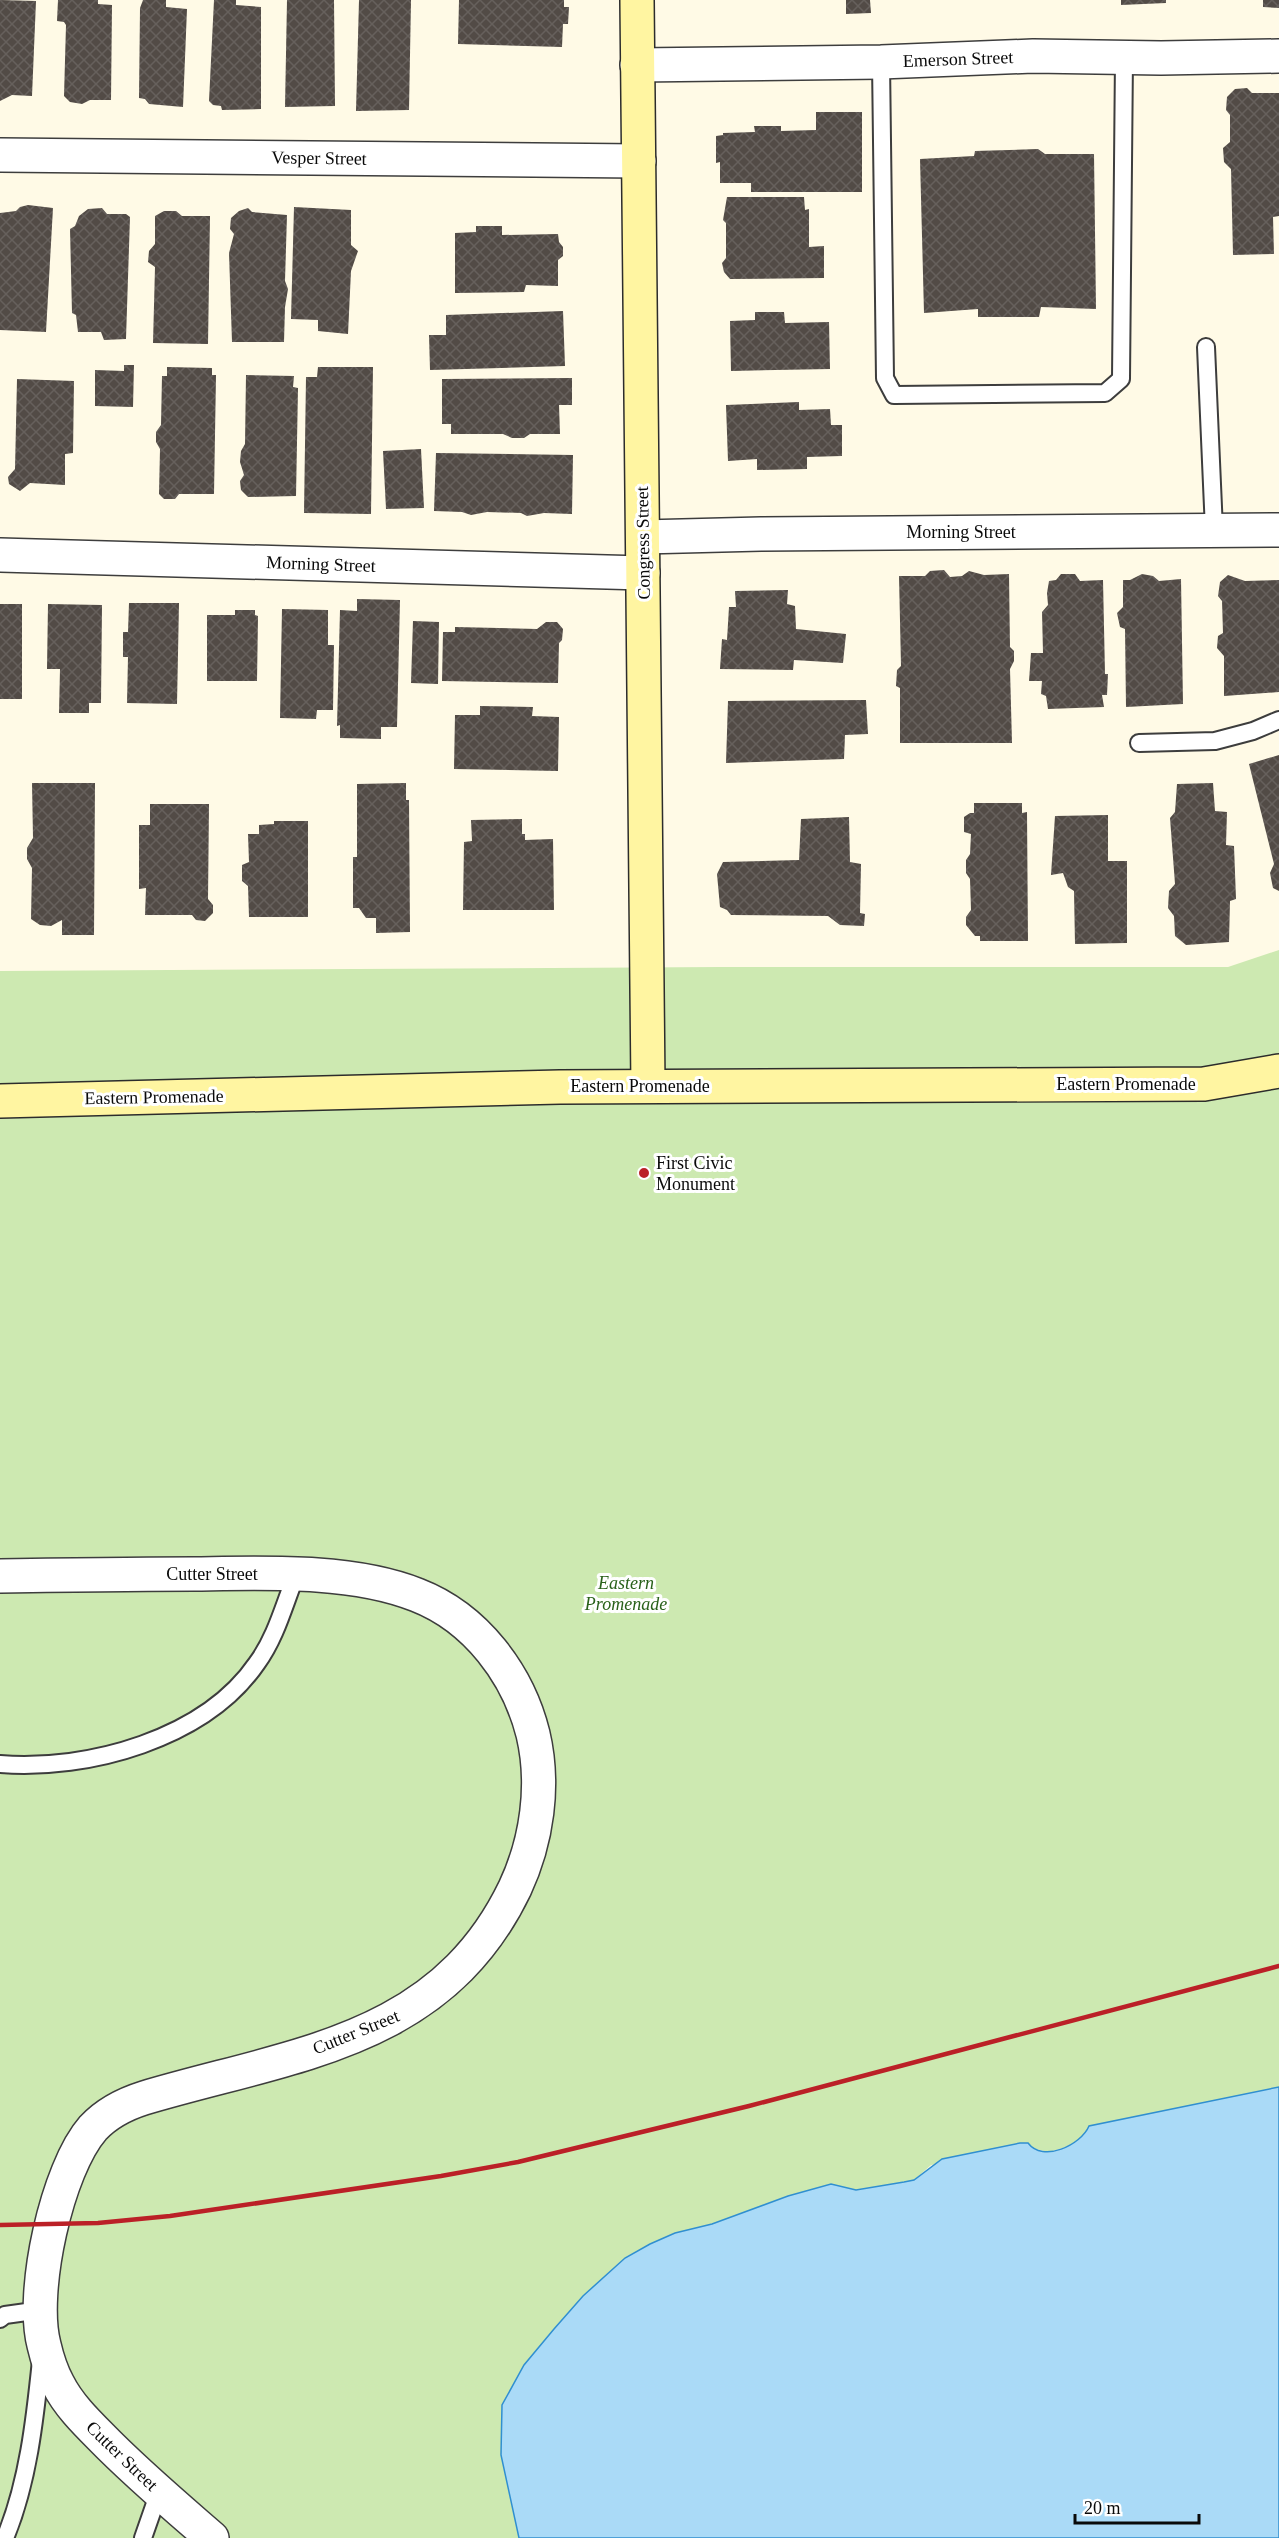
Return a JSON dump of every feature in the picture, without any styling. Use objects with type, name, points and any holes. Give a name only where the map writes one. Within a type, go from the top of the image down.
[{"type":"street","name":"Congress Street","points":[[637,0],[648,1086]]},
{"type":"street","name":"Emerson Street","points":[[637,65],[881,62],[1032,56],[1279,56]]},
{"type":"street","name":"Vesper Street","points":[[0,155],[639,161]]},
{"type":"street","name":"Morning Street","points":[[643,537],[1279,530]]},
{"type":"street","name":"Morning Street","points":[[0,555],[643,573]]},
{"type":"street","name":"Eastern Promenade","points":[[0,1101],[648,1086],[1204,1084],[1279,1071]]},
{"type":"street","name":"Cutter Street","points":[[0,1575],[296,1575],[376,1583],[419,1595],[456,1616],[480,1637],[494,1654],[513,1683],[526,1711],[537,1763],[537,1814],[531,1845],[522,1872],[502,1914],[472,1955],[438,1989],[406,2012],[349,2038],[133,2102],[100,2121],[77,2151],[62,2188],[44,2268],[41,2310],[43,2344],[58,2385],[84,2420],[129,2467],[212,2538]]},
{"type":"lane","points":[[881,62],[885,378],[894,395],[1105,393],[1121,379],[1124,57]]},
{"type":"lane","points":[[1206,347],[1214,530]]},
{"type":"lane","points":[[1139,743],[1215,741],[1253,731],[1279,720]]},
{"type":"lane","points":[[0,1764],[47,1764],[114,1754],[157,1737],[202,1714],[231,1691],[258,1663],[273,1635],[296,1575]]},
{"type":"lane","points":[[0,2319],[5,2315],[41,2310]]},
{"type":"lane","points":[[4,2538],[21,2489],[36,2407],[43,2344]]},
{"type":"lane","points":[[143,2538],[159,2492]]},
{"type":"green space","name":"Eastern Promenade","points":[[1279,950],[1279,2087],[1085,2135],[1076,2144],[1049,2152],[1031,2148],[931,2165],[914,2180],[891,2185],[856,2190],[831,2184],[788,2196],[712,2224],[675,2233],[625,2258],[583,2296],[554,2329],[524,2365],[502,2405],[501,2455],[519,2538],[0,2538],[0,971],[1228,967]]},
{"type":"water","points":[[1279,2087],[1279,2538],[519,2538],[501,2455],[502,2405],[524,2365],[554,2329],[583,2296],[625,2258],[675,2233],[712,2224],[788,2196],[831,2184],[856,2190],[914,2180],[942,2159],[1020,2143],[1028,2143],[1035,2149],[1043,2151],[1052,2151],[1070,2145],[1085,2133],[1089,2126]]},
{"type":"building","points":[[0,0],[36,1],[32,96],[12,95],[0,101]]},
{"type":"building","points":[[58,0],[98,0],[98,4],[112,5],[111,100],[90,100],[82,104],[70,102],[64,96],[66,25],[64,22],[57,21]]},
{"type":"building","points":[[143,0],[166,0],[166,7],[187,9],[183,107],[149,104],[145,99],[139,98],[140,8]]},
{"type":"building","points":[[214,0],[236,0],[236,5],[261,7],[261,109],[222,110],[221,106],[213,105],[209,101]]},
{"type":"building","points":[[287,0],[334,0],[335,106],[285,107]]},
{"type":"building","points":[[359,0],[411,0],[409,110],[356,111]]},
{"type":"building","points":[[459,0],[564,0],[564,7],[569,7],[568,24],[563,24],[562,47],[458,44]]},
{"type":"building","points":[[846,0],[870,0],[871,13],[846,14]]},
{"type":"building","points":[[1121,0],[1166,0],[1166,3],[1121,5]]},
{"type":"building","points":[[1263,0],[1279,0],[1279,8],[1263,7]]},
{"type":"building","points":[[1247,88],[1252,93],[1279,93],[1279,216],[1273,217],[1274,254],[1233,255],[1231,169],[1224,162],[1223,148],[1230,142],[1230,115],[1226,110],[1227,97],[1235,89]]},
{"type":"building","points":[[816,112],[862,112],[862,192],[751,192],[751,183],[720,183],[720,162],[716,163],[716,136],[723,135],[723,133],[755,132],[754,126],[781,126],[781,131],[816,130]]},
{"type":"building","points":[[1038,149],[1045,154],[1094,154],[1096,309],[1041,307],[1039,317],[978,317],[978,309],[924,313],[920,159],[974,156],[975,151]]},
{"type":"building","points":[[727,197],[804,197],[805,210],[809,209],[809,247],[824,246],[824,278],[730,279],[724,272],[722,263],[726,258],[726,223],[723,220]]},
{"type":"building","points":[[28,205],[53,208],[46,332],[0,330],[0,213],[16,211]]},
{"type":"building","points":[[294,207],[351,210],[351,245],[358,251],[351,271],[348,334],[318,331],[318,320],[291,319]]},
{"type":"building","points":[[102,208],[107,214],[126,214],[130,217],[126,339],[104,340],[101,332],[78,332],[76,315],[72,313],[70,229],[75,226],[79,216],[88,209]]},
{"type":"building","points":[[248,208],[252,212],[287,215],[285,281],[288,289],[284,342],[232,342],[229,253],[234,234],[230,229],[231,218],[239,211]]},
{"type":"building","points":[[164,211],[176,211],[182,216],[210,216],[208,344],[153,343],[155,267],[148,262],[149,251],[155,244],[155,216]]},
{"type":"building","points":[[476,226],[502,226],[502,235],[558,234],[559,242],[563,247],[563,256],[558,260],[558,286],[526,285],[524,292],[455,293],[455,233],[476,232]]},
{"type":"building","points":[[563,311],[565,366],[430,370],[429,335],[446,335],[446,315]]},
{"type":"building","points":[[755,312],[784,312],[785,323],[829,322],[830,369],[731,371],[730,321],[755,320]]},
{"type":"building","points":[[124,365],[134,365],[133,407],[95,406],[95,370],[124,371]]},
{"type":"building","points":[[167,367],[212,368],[212,375],[216,375],[214,494],[179,494],[175,499],[164,499],[159,494],[160,449],[156,442],[156,432],[161,425],[162,376],[167,376]]},
{"type":"building","points":[[318,367],[373,367],[371,514],[304,513],[306,377],[317,377]]},
{"type":"building","points":[[246,375],[294,376],[293,387],[298,388],[296,496],[248,497],[241,490],[240,481],[244,475],[240,462],[241,451],[245,444]]},
{"type":"building","points":[[572,378],[572,405],[559,405],[560,434],[530,434],[524,438],[512,438],[503,434],[451,434],[451,424],[442,424],[442,379]]},
{"type":"building","points":[[17,379],[74,381],[73,453],[65,454],[65,485],[30,483],[20,491],[9,484],[8,477],[15,469]]},
{"type":"building","points":[[799,402],[799,410],[830,409],[831,425],[842,425],[842,456],[807,457],[807,469],[757,470],[757,459],[728,461],[726,405]]},
{"type":"building","points":[[421,449],[424,508],[386,509],[383,451]]},
{"type":"building","points":[[436,453],[573,455],[572,514],[544,513],[527,516],[521,513],[487,512],[471,515],[462,512],[434,511]]},
{"type":"building","points":[[944,570],[950,577],[962,576],[969,571],[984,575],[1009,574],[1010,647],[1014,651],[1014,661],[1010,669],[1012,743],[900,743],[900,688],[896,686],[897,670],[901,666],[899,576],[925,576],[930,571]]},
{"type":"building","points":[[1061,574],[1075,574],[1080,581],[1103,580],[1105,674],[1108,674],[1107,695],[1102,695],[1104,707],[1048,709],[1046,696],[1041,694],[1042,681],[1029,681],[1031,653],[1043,653],[1042,612],[1048,605],[1049,581],[1056,580]]},
{"type":"building","points":[[1142,574],[1153,576],[1159,581],[1181,579],[1183,704],[1126,707],[1125,629],[1120,627],[1117,613],[1123,607],[1123,580],[1130,580]]},
{"type":"building","points":[[1228,575],[1245,581],[1279,580],[1279,692],[1224,696],[1224,656],[1217,648],[1218,636],[1223,633],[1222,601],[1218,596],[1220,582]]},
{"type":"building","points":[[788,590],[787,604],[795,606],[796,629],[846,634],[843,663],[794,660],[793,670],[720,669],[722,639],[727,640],[729,607],[736,607],[735,591]]},
{"type":"building","points":[[357,599],[400,600],[397,727],[381,727],[381,739],[340,738],[340,725],[337,726],[340,610],[357,611]]},
{"type":"building","points":[[129,603],[179,603],[177,704],[127,703],[128,657],[123,657],[123,632],[128,632]]},
{"type":"building","points":[[0,604],[22,604],[22,699],[0,699]]},
{"type":"building","points":[[48,604],[102,605],[101,703],[89,703],[89,713],[59,713],[60,669],[47,669]]},
{"type":"building","points":[[282,609],[328,610],[328,645],[334,645],[333,710],[317,710],[316,719],[280,718]]},
{"type":"building","points":[[235,610],[255,610],[255,615],[258,616],[257,681],[207,681],[207,615],[235,615]]},
{"type":"building","points":[[413,621],[439,622],[438,684],[411,683]]},
{"type":"building","points":[[546,622],[557,622],[563,629],[562,640],[559,643],[558,683],[442,681],[443,632],[455,632],[455,627],[537,629]]},
{"type":"building","points":[[866,700],[868,734],[845,735],[844,759],[726,763],[728,701]]},
{"type":"building","points":[[480,706],[533,707],[532,716],[559,717],[558,771],[454,769],[455,715],[480,715]]},
{"type":"building","points":[[1279,755],[1279,891],[1273,888],[1270,873],[1274,864],[1249,764]]},
{"type":"building","points":[[32,783],[95,783],[94,935],[62,935],[62,920],[51,926],[40,925],[31,919],[32,868],[27,859],[27,848],[33,838]]},
{"type":"building","points":[[406,783],[406,800],[409,800],[410,932],[376,933],[376,918],[366,918],[359,908],[353,908],[353,857],[357,857],[357,784]]},
{"type":"building","points":[[1213,783],[1215,811],[1227,812],[1226,845],[1234,846],[1236,899],[1230,901],[1229,942],[1186,945],[1175,936],[1174,916],[1168,908],[1169,891],[1175,884],[1170,818],[1175,812],[1177,784]]},
{"type":"building","points":[[974,803],[1022,803],[1022,813],[1027,812],[1028,941],[980,941],[980,936],[975,936],[966,925],[966,917],[971,910],[970,879],[966,873],[966,860],[970,854],[971,834],[964,832],[964,817],[974,813]]},
{"type":"building","points":[[150,804],[209,804],[208,899],[213,905],[213,913],[205,921],[196,920],[192,915],[145,915],[146,888],[139,889],[139,825],[150,825]]},
{"type":"building","points":[[1108,815],[1108,861],[1127,861],[1127,943],[1075,944],[1074,891],[1068,887],[1063,873],[1051,875],[1055,816]]},
{"type":"building","points":[[849,817],[850,862],[861,864],[860,913],[865,914],[864,926],[840,925],[828,916],[731,915],[720,907],[717,874],[723,862],[799,860],[801,819]]},
{"type":"building","points":[[522,819],[522,834],[525,834],[525,840],[553,839],[554,910],[463,910],[464,842],[472,841],[471,820]]},
{"type":"building","points":[[274,821],[308,821],[308,917],[249,917],[248,886],[242,881],[242,865],[249,862],[248,834],[259,834],[259,825],[274,824]]},
{"type":"railway","points":[[0,2225],[98,2223],[170,2216],[441,2176],[518,2162],[749,2106],[1279,1966]]},
{"type":"place","name":"First Civic Monument","points":[[644,1173]]}]
